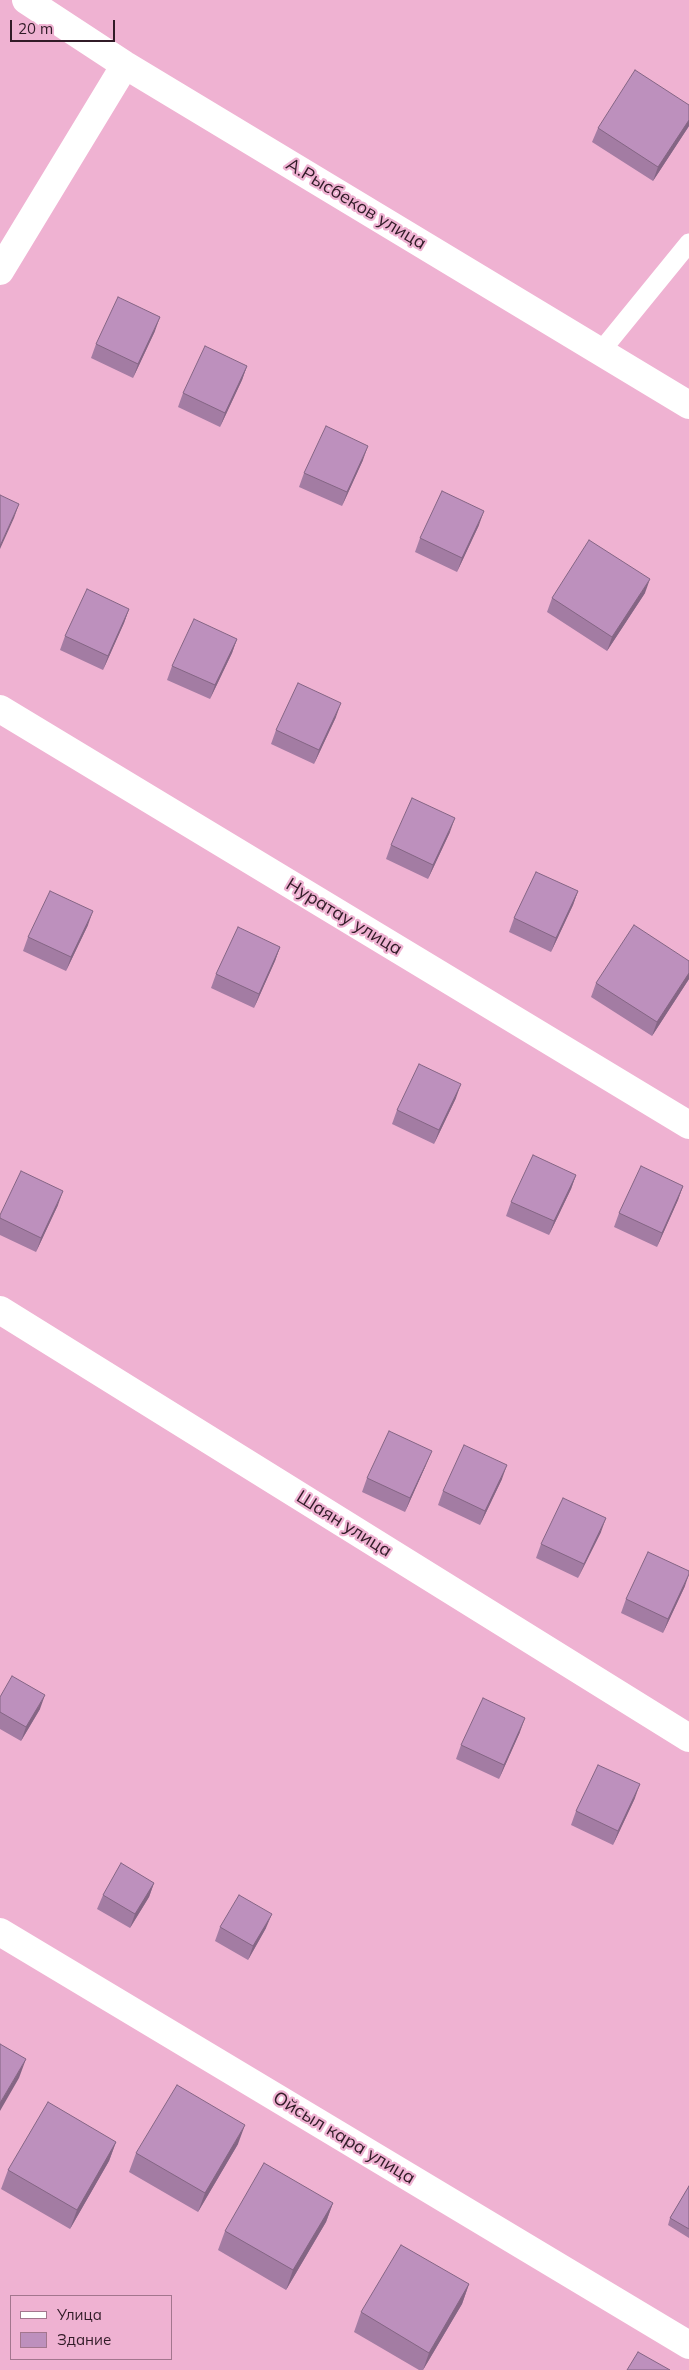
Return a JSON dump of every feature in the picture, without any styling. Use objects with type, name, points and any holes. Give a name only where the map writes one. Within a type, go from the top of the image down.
[{"type":"street","name":"А.Рысбеков улица","points":[[26,0],[125,65],[689,405]]},
{"type":"street","points":[[0,271],[125,65]]},
{"type":"street","name":"Нуратау улица","points":[[0,710],[689,1125]]},
{"type":"street","name":"Шаян улица","points":[[0,1310],[689,1738]]},
{"type":"street","name":"Ойсыл кара улица","points":[[0,1932],[689,2345]]},
{"type":"lane","points":[[601,351],[689,243]]},
{"type":"building","points":[[635,70],[689,105],[689,120],[658,167],[598,128]]},
{"type":"building","points":[[118,297],[160,317],[138,364],[96,344]]},
{"type":"building","points":[[205,346],[247,366],[225,413],[183,393]]},
{"type":"building","points":[[326,426],[368,446],[347,492],[304,473]]},
{"type":"building","points":[[442,491],[484,511],[462,558],[420,538]]},
{"type":"building","points":[[0,495],[19,504],[0,546]]},
{"type":"building","points":[[589,540],[650,579],[612,637],[552,598]]},
{"type":"building","points":[[87,589],[129,609],[108,656],[65,636]]},
{"type":"building","points":[[194,619],[237,639],[215,685],[172,666]]},
{"type":"building","points":[[298,683],[341,703],[319,750],[276,730]]},
{"type":"building","points":[[412,798],[455,818],[433,865],[391,845]]},
{"type":"building","points":[[536,872],[578,891],[556,938],[514,918]]},
{"type":"building","points":[[50,891],[93,911],[71,957],[28,937]]},
{"type":"building","points":[[634,925],[689,961],[689,973],[657,1022],[596,983]]},
{"type":"building","points":[[238,927],[280,947],[259,994],[216,974]]},
{"type":"building","points":[[419,1064],[461,1084],[439,1130],[397,1110]]},
{"type":"building","points":[[533,1155],[576,1175],[554,1221],[511,1202]]},
{"type":"building","points":[[641,1166],[683,1186],[662,1233],[619,1213]]},
{"type":"building","points":[[21,1171],[63,1191],[41,1238],[0,1218]]},
{"type":"building","points":[[389,1431],[432,1451],[410,1498],[367,1478]]},
{"type":"building","points":[[464,1445],[507,1465],[485,1511],[443,1491]]},
{"type":"building","points":[[563,1498],[606,1518],[584,1564],[541,1544]]},
{"type":"building","points":[[648,1552],[689,1571],[668,1619],[626,1599]]},
{"type":"building","points":[[12,1676],[45,1695],[26,1727],[0,1712],[0,1697]]},
{"type":"building","points":[[483,1698],[525,1718],[504,1765],[461,1745]]},
{"type":"building","points":[[598,1765],[640,1784],[618,1831],[576,1811]]},
{"type":"building","points":[[121,1863],[154,1883],[135,1914],[103,1895]]},
{"type":"building","points":[[239,1895],[272,1914],[253,1946],[220,1927]]},
{"type":"building","points":[[0,2044],[26,2059],[0,2103]]},
{"type":"building","points":[[177,2085],[245,2125],[205,2193],[136,2153]]},
{"type":"building","points":[[48,2102],[116,2142],[77,2210],[8,2170]]},
{"type":"building","points":[[264,2163],[333,2203],[293,2270],[225,2231]]},
{"type":"building","points":[[689,2186],[689,2229],[670,2218]]},
{"type":"building","points":[[401,2245],[469,2284],[429,2353],[361,2312]]},
{"type":"building","points":[[638,2352],[670,2370],[627,2370]]}]
